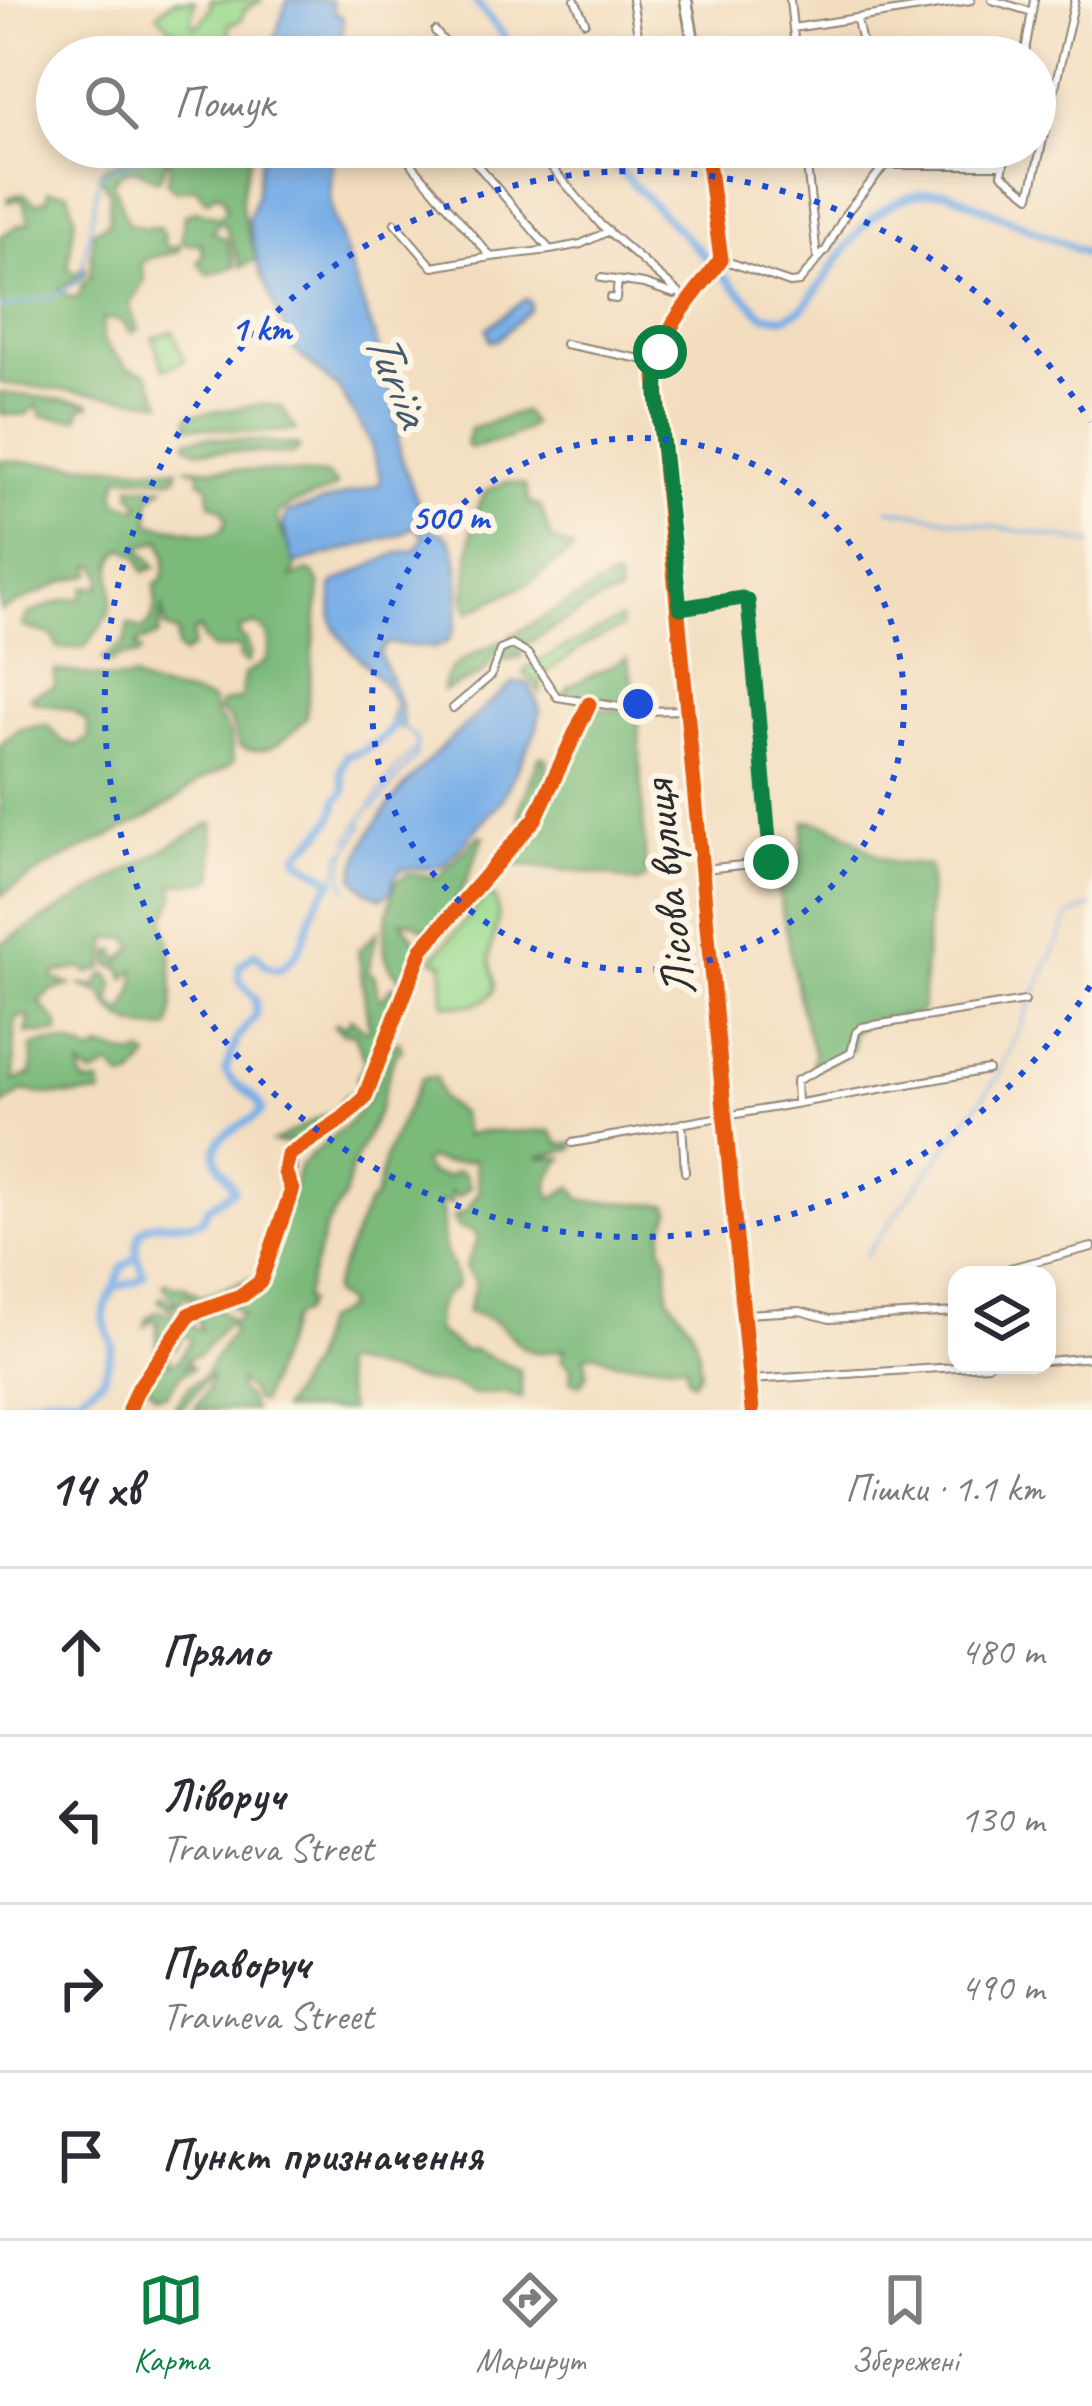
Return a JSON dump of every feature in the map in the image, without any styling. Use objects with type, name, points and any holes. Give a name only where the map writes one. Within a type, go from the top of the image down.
[{"type":"street","points":[[575,0],[585,22]]},
{"type":"street","points":[[632,0],[638,36]]},
{"type":"street","points":[[686,0],[692,36]]},
{"type":"street","points":[[790,0],[794,36]]},
{"type":"street","points":[[793,28],[971,0]]},
{"type":"street","points":[[992,0],[1032,12]]},
{"type":"street","points":[[1028,36],[1034,0]]},
{"type":"street","points":[[1056,83],[1075,0]]},
{"type":"street","points":[[856,19],[860,36]]},
{"type":"street","points":[[435,31],[439,36]]},
{"type":"street","points":[[415,168],[491,257]]},
{"type":"street","points":[[480,168],[550,250]]},
{"type":"street","points":[[553,168],[609,231],[683,298]]},
{"type":"street","points":[[708,168],[717,264]]},
{"type":"street","points":[[807,168],[817,260]]},
{"type":"street","points":[[717,264],[794,283],[808,273],[846,213],[883,168]]},
{"type":"street","points":[[1004,168],[1004,178],[1030,196],[1036,168]]},
{"type":"street","points":[[395,223],[433,267],[581,244],[609,231]]},
{"type":"street","points":[[565,344],[657,362],[683,298],[717,264]]},
{"type":"street","points":[[602,278],[644,284],[683,298]]},
{"type":"street","points":[[610,298],[616,299],[618,281]]},
{"type":"street","name":"Лісова вулиця","points":[[657,362],[752,1410]]},
{"type":"street","points":[[680,608],[748,601],[771,862],[704,869]]},
{"type":"street","points":[[453,708],[491,676],[500,650],[512,644],[527,654],[553,694],[645,711],[688,709]]},
{"type":"street","points":[[129,1410],[136,1392],[190,1314],[243,1295],[260,1282],[291,1185],[285,1168],[294,1149],[364,1099],[422,950],[535,819],[589,704]]},
{"type":"street","points":[[797,1102],[796,1081],[851,1053],[862,1027],[1025,1000]]},
{"type":"street","points":[[572,1144],[988,1070]]},
{"type":"street","points":[[682,1123],[685,1172]]},
{"type":"street","points":[[1018,1266],[1092,1247]]},
{"type":"street","points":[[745,1314],[800,1311],[830,1319],[948,1312]]},
{"type":"street","points":[[1056,1360],[1092,1358]]},
{"type":"street","points":[[750,1380],[948,1368]]},
{"type":"green space","points":[[174,0],[194,0],[192,24],[198,26],[211,8],[210,0],[263,0],[244,10],[241,20],[229,24],[230,36],[177,36],[157,14]]},
{"type":"green space","points":[[105,168],[164,168],[159,180],[133,169],[113,181],[127,223],[159,227],[168,248],[180,245],[179,251],[141,264],[145,280],[129,305],[138,329],[131,333],[121,320],[102,319],[103,340],[110,350],[129,368],[147,373],[162,402],[0,383],[0,237],[30,223],[22,199],[8,202],[8,198],[23,193],[36,204],[48,198],[48,191],[68,192],[75,216],[68,267],[76,275],[84,265],[86,271],[59,288],[69,297],[79,297],[83,283],[90,279],[93,231],[109,222],[110,193],[98,174]]},
{"type":"green space","points":[[170,168],[248,168],[242,202],[257,259],[241,267],[220,222],[212,232],[226,239],[235,266],[208,275],[198,262],[203,256],[201,243],[182,241],[184,215],[195,211],[219,217],[226,211],[224,199],[217,193],[206,201],[197,188],[175,191],[167,182]]},
{"type":"green space","points":[[173,331],[184,361],[164,369],[152,338]]},
{"type":"green space","points":[[0,393],[90,406],[82,407],[73,419],[42,416],[37,406],[25,415],[0,414]]},
{"type":"green space","points":[[267,404],[281,407],[296,430],[261,433],[187,426],[189,415]]},
{"type":"green space","points":[[523,411],[532,424],[519,433],[470,448],[466,445],[470,429]]},
{"type":"green space","points":[[187,439],[298,445],[299,449],[291,454],[187,446]]},
{"type":"green space","points":[[0,461],[178,469],[170,479],[119,476],[118,503],[138,508],[131,486],[164,487],[149,499],[150,524],[209,534],[221,532],[227,519],[222,509],[210,503],[208,486],[200,481],[199,471],[186,467],[327,475],[337,486],[289,506],[276,517],[296,566],[292,578],[314,573],[320,586],[306,718],[277,744],[250,750],[240,747],[230,719],[218,712],[221,703],[241,699],[244,675],[266,661],[269,640],[256,624],[241,628],[239,635],[251,654],[247,663],[240,659],[240,647],[213,650],[200,629],[194,631],[192,648],[183,655],[177,648],[177,633],[165,628],[163,606],[158,636],[138,642],[136,647],[142,651],[137,656],[108,663],[102,659],[125,642],[129,624],[142,630],[153,616],[155,585],[163,579],[166,557],[161,540],[139,548],[156,567],[144,572],[138,557],[124,548],[118,553],[112,566],[110,610],[84,648],[58,649],[53,636],[22,626],[27,615],[82,598],[84,587],[100,587],[98,566],[91,565],[92,574],[0,611]]},
{"type":"green space","points":[[506,482],[525,485],[529,503],[541,507],[551,539],[574,549],[529,583],[469,612],[465,603],[473,517],[486,491]]},
{"type":"green space","points":[[617,579],[619,595],[599,601],[527,644],[509,637]]},
{"type":"green space","points":[[620,619],[621,628],[589,642],[541,676],[540,692],[531,677],[524,675],[525,669]]},
{"type":"green space","points":[[501,641],[522,653],[521,657],[506,660],[497,652],[481,675],[443,691],[455,666]]},
{"type":"green space","points":[[627,658],[634,703],[563,695],[570,686]]},
{"type":"green space","points":[[55,671],[134,678],[212,701],[216,717],[230,736],[233,762],[148,817],[56,862],[0,896],[0,745],[19,729],[47,725],[62,741],[77,746],[89,738],[87,722],[70,709],[34,702],[30,696],[55,686]]},
{"type":"green space","points":[[591,708],[638,715],[646,874],[637,883],[603,874],[509,864],[508,858],[542,817]]},
{"type":"green space","points":[[540,756],[547,759],[546,785],[541,802],[525,823],[520,809]]},
{"type":"green space","points":[[805,821],[844,832],[891,862],[929,867],[930,874],[922,1009],[918,1014],[870,1020],[852,1033],[849,1053],[812,1069],[814,1054],[774,867],[779,860],[800,859]]},
{"type":"green space","points":[[213,824],[214,877],[172,885],[175,895],[164,922],[172,975],[169,1028],[129,1023],[113,1012],[103,995],[80,985],[97,987],[102,975],[108,974],[114,984],[110,1003],[124,1013],[135,970],[124,979],[121,968],[110,965],[110,954],[115,950],[120,961],[134,947],[129,938],[108,939],[104,968],[55,973],[53,978],[70,985],[51,991],[40,1003],[58,1024],[58,1033],[26,1033],[30,1018],[19,1016],[15,1021],[14,1081],[32,1074],[32,1047],[46,1043],[71,1044],[91,1054],[102,1048],[149,1057],[132,1078],[123,1079],[110,1066],[92,1076],[80,1067],[82,1080],[100,1083],[101,1094],[23,1091],[0,1107],[0,944]]},
{"type":"green space","points":[[480,835],[484,837],[468,877],[439,922],[427,931],[401,921],[419,946],[402,979],[392,970],[384,947],[395,883],[408,874],[438,877]]},
{"type":"green space","points":[[487,896],[494,897],[498,914],[490,955],[493,992],[474,1004],[444,1004],[443,963],[432,959]]},
{"type":"green space","points":[[377,932],[368,972],[374,975],[379,998],[392,986],[398,987],[389,1020],[377,1027],[379,1043],[363,1091],[357,1079],[365,1061],[354,1032],[344,1034],[334,1026],[346,1027],[351,1018],[366,1031],[369,1028],[358,951]]},
{"type":"green space","points":[[399,1041],[402,1050],[394,1056],[378,1113],[351,1168],[344,1198],[326,1226],[304,1299],[308,1302],[292,1318],[261,1402],[239,1382],[238,1391],[253,1410],[194,1410],[212,1373],[180,1410],[175,1405],[202,1378],[233,1330],[231,1323],[200,1355],[190,1357],[184,1367],[190,1364],[193,1368],[166,1395],[156,1395],[147,1385],[158,1366],[165,1356],[170,1356],[168,1364],[178,1361],[191,1340],[185,1334],[174,1350],[169,1344],[157,1347],[157,1322],[154,1319],[145,1326],[147,1318],[157,1311],[178,1316],[173,1321],[176,1331],[189,1319],[194,1329],[201,1329],[197,1314],[217,1308],[232,1321],[242,1315],[228,1304],[250,1299],[259,1291],[300,1165],[349,1123],[371,1095],[387,1049]]},
{"type":"green space","points":[[436,1077],[441,1098],[461,1114],[465,1136],[551,1131],[559,1144],[573,1144],[573,1149],[538,1157],[564,1158],[550,1177],[552,1199],[572,1186],[580,1199],[590,1201],[668,1205],[671,1211],[662,1245],[668,1297],[691,1327],[699,1352],[700,1371],[693,1382],[685,1364],[615,1362],[595,1353],[585,1356],[587,1374],[580,1385],[570,1380],[571,1367],[561,1359],[565,1349],[530,1351],[492,1320],[467,1312],[476,1283],[465,1268],[478,1239],[474,1232],[458,1227],[453,1216],[465,1212],[479,1192],[475,1160],[444,1163],[428,1159],[422,1163],[430,1174],[446,1177],[457,1171],[465,1175],[470,1187],[458,1197],[451,1192],[451,1204],[439,1202],[444,1247],[456,1287],[439,1305],[436,1331],[464,1351],[473,1350],[520,1370],[522,1398],[500,1392],[473,1395],[452,1384],[342,1362],[349,1410],[281,1410],[311,1362],[322,1322],[345,1309],[346,1304],[332,1294],[333,1287],[368,1204],[375,1198],[386,1153],[422,1078]]},
{"type":"green space","points":[[355,1094],[344,1113],[322,1130],[296,1141],[273,1142],[336,1109],[346,1095]]},
{"type":"green space","points":[[251,1278],[205,1304],[189,1305],[192,1300],[186,1294],[173,1311],[158,1301],[162,1296],[175,1302],[163,1285],[167,1282],[202,1297]]},
{"type":"water","points":[[287,0],[331,0],[334,13],[343,17],[342,36],[276,36]]},
{"type":"water","points":[[259,168],[332,168],[333,217],[394,393],[400,455],[427,527],[446,536],[455,551],[458,607],[448,641],[434,648],[388,643],[379,652],[401,704],[403,728],[389,728],[396,705],[335,628],[332,588],[400,552],[416,550],[424,536],[413,526],[402,534],[293,561],[283,525],[287,513],[378,485],[381,479],[369,439],[338,388],[294,350],[260,273],[248,219]]},
{"type":"water","points":[[526,299],[530,309],[490,341],[487,328]]},
{"type":"water","points":[[513,683],[529,683],[540,710],[536,731],[501,801],[446,863],[437,868],[401,869],[392,891],[382,898],[366,891],[354,877],[375,825],[418,772]]},
{"type":"waterway","points":[[474,0],[504,36]]},
{"type":"waterway","points":[[0,308],[52,297],[80,280],[100,173],[115,168]]},
{"type":"waterway","points":[[617,168],[763,315],[784,318],[802,309],[861,229],[897,201],[920,194],[947,192],[1092,256]]},
{"type":"waterway","points":[[888,509],[1092,543]]},
{"type":"waterway","name":"Turiia","points":[[0,1408],[48,1396],[80,1396],[103,1378],[113,1346],[103,1318],[106,1306],[123,1267],[137,1256],[142,1231],[157,1224],[202,1220],[208,1207],[234,1190],[219,1165],[217,1147],[226,1134],[262,1111],[225,1071],[237,1039],[256,1015],[255,999],[239,979],[239,967],[255,953],[278,970],[298,951],[316,905],[334,881],[298,859],[298,854],[333,816],[345,791],[341,770],[347,755],[375,744],[397,721]]},
{"type":"waterway","points":[[334,881],[343,851],[347,852],[363,826],[359,823],[396,769],[417,748],[416,738],[402,726]]},
{"type":"waterway","points":[[374,808],[417,755],[415,750]]},
{"type":"waterway","points":[[348,841],[359,823]]},
{"type":"waterway","points":[[346,890],[342,873],[347,852]]},
{"type":"waterway","points":[[866,1255],[998,1077],[1069,917],[1092,906]]},
{"type":"waterway","points":[[117,1287],[144,1275],[137,1256]]},
{"type":"cycle path","points":[[709,168],[721,259],[671,328],[656,377],[752,1410]]},
{"type":"cycle path","points":[[129,1410],[136,1392],[190,1314],[243,1295],[260,1282],[292,1190],[285,1172],[288,1155],[364,1099],[422,949],[535,819],[589,704]]},
{"type":"route","points":[[660,352],[657,394],[680,608],[748,601],[771,862]]}]
